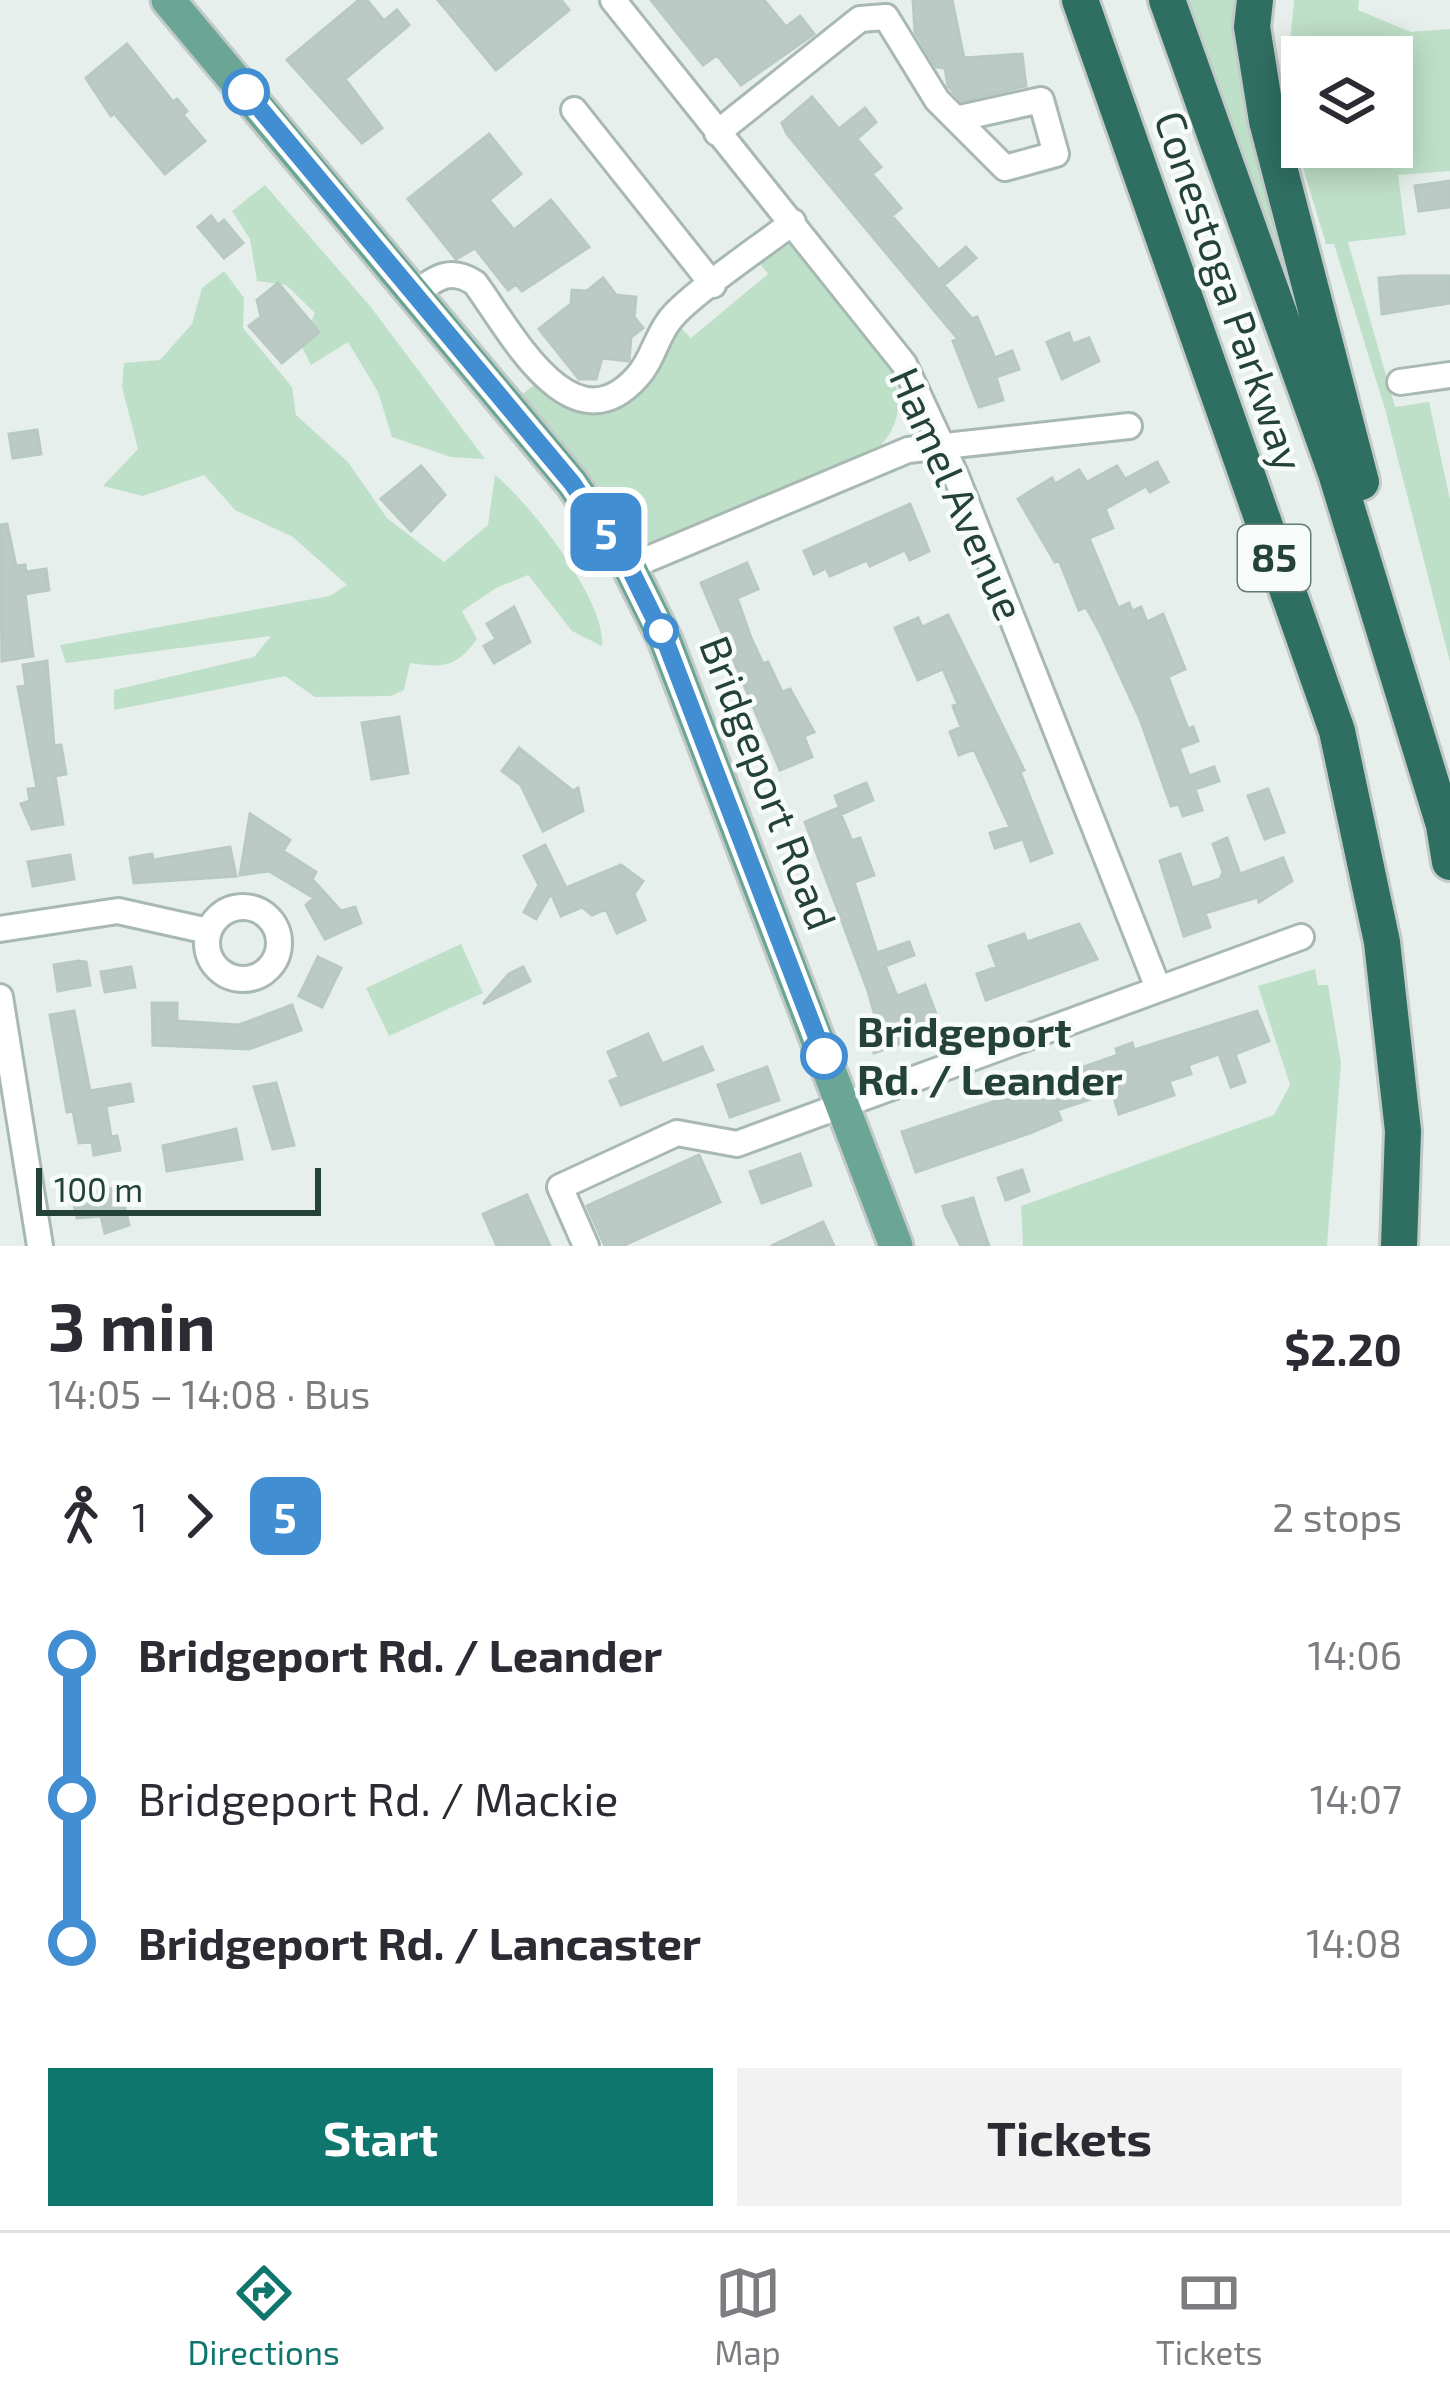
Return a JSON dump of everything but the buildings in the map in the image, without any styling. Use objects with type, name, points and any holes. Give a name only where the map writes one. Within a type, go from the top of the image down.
[{"type":"highway","name":"Conestoga Parkway","points":[[1167,0],[1336,473],[1399,673],[1450,862]]},
{"type":"highway","points":[[1255,0],[1252,27],[1267,121],[1386,587],[1399,673]]},
{"type":"highway","name":"Conestoga Parkway","points":[[1083,10],[1336,731],[1382,942],[1402,1131],[1399,1246]]},
{"type":"main road","name":"Bridgeport Road","points":[[158,0],[180,7],[572,483],[629,567],[665,640],[896,1246]]},
{"type":"street","name":"Hamel Avenue","points":[[613,0],[904,364],[941,444],[1158,988]]},
{"type":"street","points":[[717,133],[858,10],[886,17],[937,100],[960,118]]},
{"type":"street","points":[[574,110],[713,285]]},
{"type":"street","points":[[416,293],[442,274],[463,275],[476,283],[554,389],[578,400],[607,400],[635,380],[670,319],[793,222]]},
{"type":"street","points":[[1400,382],[1450,375]]},
{"type":"street","points":[[629,567],[908,450],[1129,426]]},
{"type":"street","points":[[0,929],[118,910],[208,931]]},
{"type":"street","points":[[586,1246],[560,1187],[677,1132],[737,1144],[1301,937]]},
{"type":"street","points":[[0,998],[40,1246]]},
{"type":"green space","points":[[1181,0],[1237,0],[1311,335],[1301,341]]},
{"type":"green space","points":[[1294,0],[1359,0],[1358,10],[1411,32],[1450,29],[1450,171],[1398,175],[1406,235],[1348,242],[1395,407],[1429,402],[1450,500],[1450,662],[1385,409],[1334,244],[1326,244],[1303,168],[1413,168],[1413,36],[1291,36]]},
{"type":"green space","points":[[265,185],[370,306],[485,459],[451,457],[392,437],[378,392],[348,342],[311,365],[301,345],[315,313],[286,285],[257,281],[250,239],[232,211]]},
{"type":"green space","points":[[789,242],[835,289],[875,341],[898,395],[896,421],[881,445],[661,544],[635,544],[521,395],[537,383],[558,402],[580,410],[620,401],[654,369],[680,327],[691,338],[768,274],[758,261]]},
{"type":"green space","points":[[224,271],[244,298],[243,328],[292,387],[296,415],[348,462],[387,518],[444,562],[488,525],[495,475],[564,554],[592,605],[602,646],[572,631],[528,575],[496,588],[462,611],[477,639],[462,656],[440,665],[410,663],[404,690],[391,696],[315,697],[285,676],[114,710],[114,690],[254,657],[271,636],[66,663],[60,645],[330,596],[347,585],[293,537],[235,510],[204,475],[143,496],[103,486],[138,449],[122,387],[124,363],[160,360],[192,324],[202,288]]},
{"type":"green space","points":[[461,944],[483,993],[389,1036],[366,988]]},
{"type":"green space","points":[[1315,969],[1318,985],[1328,985],[1341,1063],[1327,1246],[1023,1246],[1021,1206],[1274,1115],[1290,1085],[1258,986]]},
{"type":"bus line","name":"5","points":[[246,92],[572,483],[629,567],[665,640],[824,1056]]},
{"type":"place","name":"Bridgeport Rd. / Leander","points":[[824,1056]]}]
